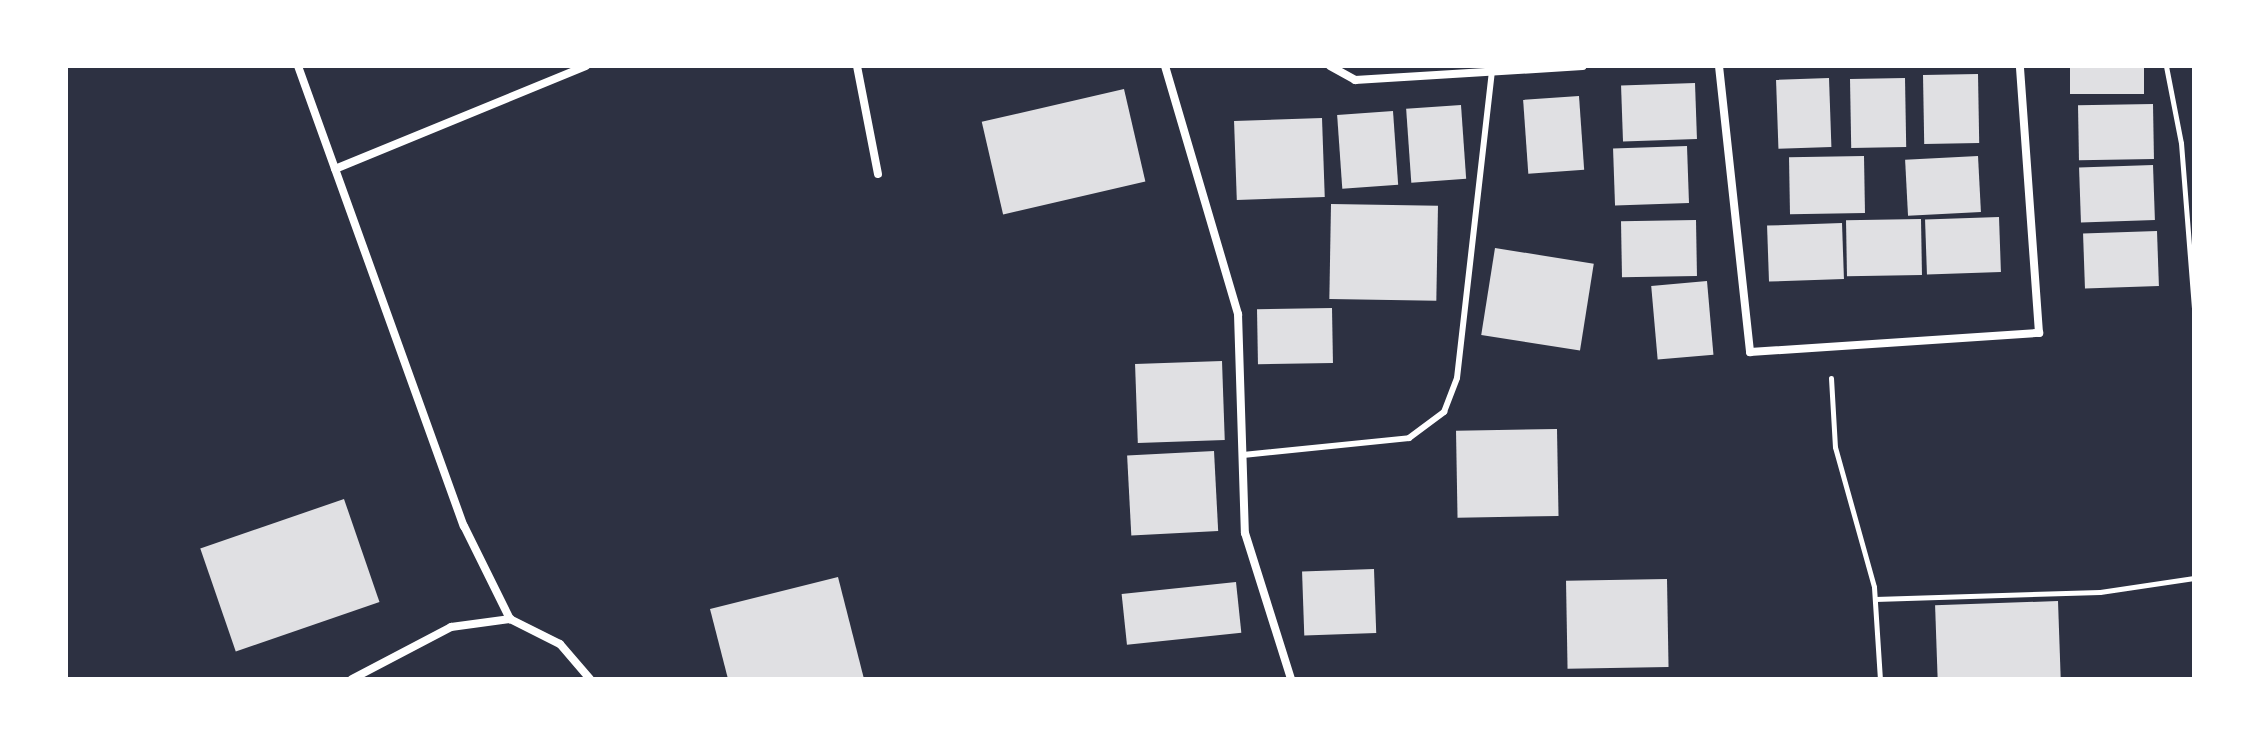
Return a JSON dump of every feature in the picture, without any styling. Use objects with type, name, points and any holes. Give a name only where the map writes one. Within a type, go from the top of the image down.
[{"type":"street","points":[[298,66],[464,526],[510,619]]},
{"type":"street","points":[[335,169],[586,66]]},
{"type":"street","points":[[857,66],[878,174]]},
{"type":"street","points":[[1165,66],[1238,314],[1245,533],[1291,679]]},
{"type":"street","points":[[1330,66],[1355,80],[1583,66]]},
{"type":"street","points":[[1719,66],[1750,352],[2039,333],[2020,66]]},
{"type":"street","points":[[352,679],[451,627],[510,619],[560,644],[590,679]]},
{"type":"lane","points":[[1243,455],[1409,438],[1444,412],[1457,378],[1492,72]]},
{"type":"path","points":[[2166,66],[2181,143],[2194,308]]},
{"type":"path","points":[[1829,346],[1835,447],[1875,599],[1880,679]]},
{"type":"path","points":[[1875,599],[2100,592],[2194,578]]},
{"type":"building","points":[[2070,66],[2144,66],[2144,94],[2070,94]]},
{"type":"building","points":[[1978,74],[1979,143],[1924,144],[1923,75]]},
{"type":"building","points":[[1829,78],[1831,147],[1778,149],[1776,80]]},
{"type":"building","points":[[1905,78],[1906,147],[1851,148],[1850,79]]},
{"type":"building","points":[[1695,83],[1697,139],[1623,142],[1621,86]]},
{"type":"building","points":[[1124,89],[1145,182],[1003,214],[982,122]]},
{"type":"building","points":[[1579,96],[1584,170],[1528,174],[1523,100]]},
{"type":"building","points":[[2153,104],[2154,159],[2079,160],[2078,105]]},
{"type":"building","points":[[1461,105],[1466,179],[1411,183],[1406,109]]},
{"type":"building","points":[[1393,111],[1398,185],[1342,189],[1337,115]]},
{"type":"building","points":[[1322,118],[1325,197],[1237,200],[1234,121]]},
{"type":"building","points":[[1687,146],[1689,203],[1615,206],[1613,149]]},
{"type":"building","points":[[1864,156],[1865,213],[1790,214],[1789,157]]},
{"type":"building","points":[[1978,156],[1981,212],[1908,216],[1905,160]]},
{"type":"building","points":[[2153,165],[2155,220],[2081,223],[2079,168]]},
{"type":"building","points":[[1331,204],[1438,206],[1436,301],[1329,299]]},
{"type":"building","points":[[1999,217],[2001,272],[1927,275],[1925,220]]},
{"type":"building","points":[[1921,219],[1922,275],[1847,276],[1846,220]]},
{"type":"building","points":[[1696,220],[1697,276],[1622,277],[1621,221]]},
{"type":"building","points":[[1842,223],[1844,279],[1769,282],[1767,226]]},
{"type":"building","points":[[2157,231],[2159,286],[2085,289],[2083,234]]},
{"type":"building","points":[[1495,248],[1594,264],[1580,351],[1481,335]]},
{"type":"building","points":[[1707,281],[1713,355],[1658,360],[1651,286]]},
{"type":"building","points":[[1332,308],[1333,363],[1258,364],[1257,309]]},
{"type":"building","points":[[1222,361],[1225,440],[1138,443],[1135,364]]},
{"type":"building","points":[[1557,429],[1559,516],[1458,518],[1456,431]]},
{"type":"building","points":[[1214,451],[1218,531],[1131,535],[1127,456]]},
{"type":"building","points":[[344,499],[379,602],[236,652],[200,548]]},
{"type":"building","points":[[1374,569],[1376,633],[1304,635],[1302,572]]},
{"type":"building","points":[[838,577],[864,679],[728,679],[710,609]]},
{"type":"building","points":[[1667,579],[1669,667],[1568,669],[1566,581]]},
{"type":"building","points":[[1236,582],[1241,633],[1127,645],[1122,594]]},
{"type":"building","points":[[2058,601],[2061,679],[1938,679],[1935,605]]}]
